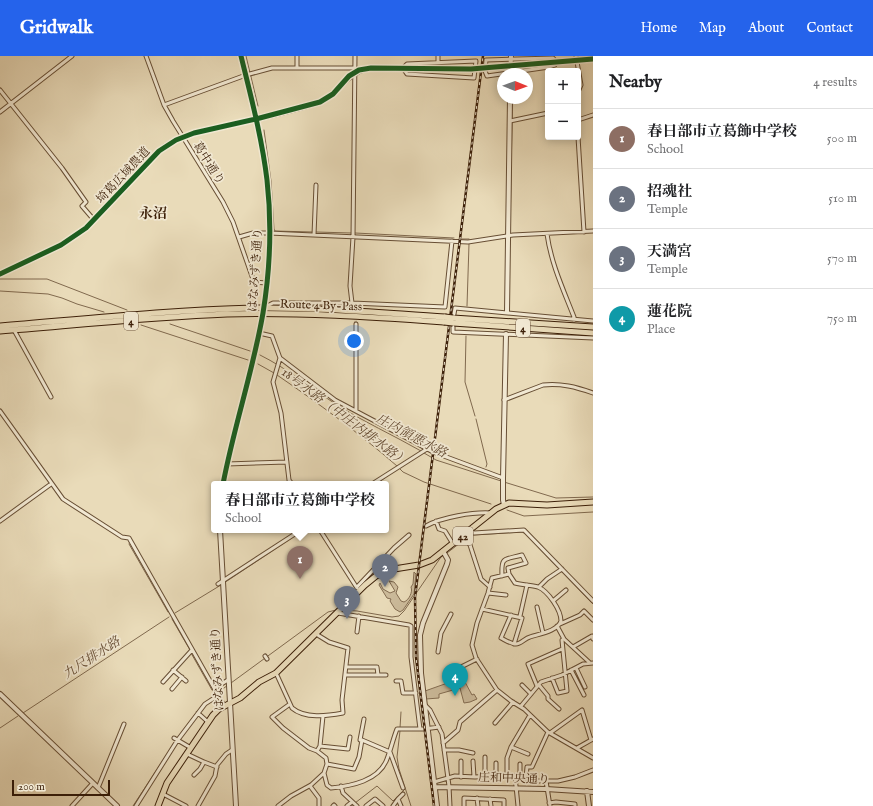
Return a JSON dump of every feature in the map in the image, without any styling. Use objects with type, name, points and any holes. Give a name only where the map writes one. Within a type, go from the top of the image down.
[{"type":"main road","name":"Route 4 By-Pass","points":[[0,331],[263,311],[316,309],[445,320],[593,327]]},
{"type":"main road","name":"Route 4 By-Pass","points":[[0,326],[190,311],[263,311]]},
{"type":"main road","name":"Route 4 By-Pass","points":[[453,320],[593,333]]},
{"type":"main road","points":[[504,504],[593,502]]},
{"type":"main road","name":"42","points":[[158,806],[167,783],[216,711],[240,698],[259,682],[276,674],[344,606],[358,589],[370,580],[393,569],[423,564],[432,560],[504,504]]},
{"type":"street","points":[[0,112],[72,56]]},
{"type":"street","name":"葛中通り","points":[[146,56],[164,105],[182,137],[223,202],[239,237],[254,280],[256,282],[266,283]]},
{"type":"street","name":"はなみずき通り","points":[[224,481],[259,333],[266,283],[269,233],[267,181],[247,75],[241,56]]},
{"type":"street","points":[[297,56],[297,67]]},
{"type":"street","points":[[352,303],[350,286],[353,237],[356,56]]},
{"type":"street","points":[[438,56],[438,62]]},
{"type":"street","points":[[454,56],[454,62]]},
{"type":"street","points":[[510,68],[511,57]]},
{"type":"street","points":[[497,75],[487,76],[485,71],[486,60],[511,57],[553,58],[556,62]]},
{"type":"street","points":[[164,105],[247,75],[277,67],[355,70],[371,68],[471,69],[528,65],[577,58],[593,59]]},
{"type":"street","points":[[577,58],[578,68]]},
{"type":"street","points":[[476,61],[474,78],[407,74],[403,68],[406,64],[476,61]]},
{"type":"street","points":[[533,69],[556,65],[556,62]]},
{"type":"street","name":"埼葛広域農道","points":[[0,274],[61,245],[86,228],[159,151],[169,144],[194,133],[256,119],[320,102],[333,94],[355,70]]},
{"type":"street","points":[[0,90],[62,168],[86,202],[82,206],[94,220]]},
{"type":"street","points":[[507,314],[510,104]]},
{"type":"street","points":[[510,121],[545,114]]},
{"type":"street","points":[[581,119],[593,116]]},
{"type":"street","points":[[578,140],[584,232]]},
{"type":"street","points":[[314,235],[316,185]]},
{"type":"street","points":[[239,237],[253,233],[269,233],[468,242],[508,236],[593,231]]},
{"type":"street","points":[[547,234],[549,252],[574,320]]},
{"type":"street","points":[[263,311],[273,302],[352,303],[445,307],[452,241]]},
{"type":"street","points":[[593,321],[455,308],[453,320],[453,332],[506,332],[593,338]]},
{"type":"street","points":[[356,324],[356,410]]},
{"type":"street","points":[[14,330],[51,397]]},
{"type":"street","points":[[504,504],[503,478],[506,400],[506,332]]},
{"type":"street","points":[[259,333],[272,336],[280,358],[336,400],[426,450],[503,478]]},
{"type":"street","points":[[280,358],[273,382],[281,413],[286,462],[290,481]]},
{"type":"street","points":[[506,400],[548,384],[568,385],[593,393]]},
{"type":"street","points":[[0,411],[60,496],[122,537],[129,538],[222,702]]},
{"type":"street","points":[[377,481],[426,450]]},
{"type":"street","points":[[227,464],[286,462]]},
{"type":"street","points":[[0,521],[51,484]]},
{"type":"street","points":[[426,526],[436,521],[477,513],[492,513]]},
{"type":"street","points":[[436,521],[439,529],[445,531],[452,544]]},
{"type":"street","points":[[469,531],[474,533],[524,530],[593,601]]},
{"type":"street","name":"はなみずき通り","points":[[220,533],[236,806]]},
{"type":"street","points":[[218,584],[223,583],[297,533]]},
{"type":"street","points":[[322,533],[358,589],[394,548],[409,536]]},
{"type":"street","points":[[463,536],[470,545],[481,579],[490,588]]},
{"type":"street","points":[[438,806],[421,673],[421,629],[447,564],[448,560],[443,551]]},
{"type":"street","points":[[502,576],[502,563],[504,560],[522,555],[526,563],[508,568],[509,574],[515,583],[544,590],[559,610],[561,618],[559,625],[564,639],[588,662],[593,663]]},
{"type":"street","points":[[539,588],[547,579],[562,569]]},
{"type":"street","points":[[509,574],[492,578],[490,588],[477,623],[472,645],[474,653],[497,690],[521,706],[549,733],[593,758]]},
{"type":"street","points":[[514,644],[522,618],[520,616],[527,585]]},
{"type":"street","points":[[553,602],[566,590]]},
{"type":"street","points":[[488,593],[506,595]]},
{"type":"street","points":[[537,607],[543,633]]},
{"type":"street","points":[[482,609],[520,616]]},
{"type":"street","points":[[511,615],[501,638],[514,644],[543,633],[580,615],[584,611],[593,620]]},
{"type":"street","points":[[338,612],[409,624],[411,626],[411,657],[420,729]]},
{"type":"street","points":[[438,652],[441,633],[451,614]]},
{"type":"street","points":[[358,632],[359,616]]},
{"type":"street","points":[[276,674],[292,708],[300,714],[323,716],[343,713],[342,700],[348,648],[330,642],[316,634]]},
{"type":"street","points":[[573,647],[592,636],[593,639]]},
{"type":"street","points":[[552,678],[558,693],[567,691],[562,649],[562,640],[564,639]]},
{"type":"street","points":[[559,709],[548,699],[548,696],[538,685],[528,664],[562,649]]},
{"type":"street","points":[[163,682],[192,650]]},
{"type":"street","points":[[461,667],[477,659]]},
{"type":"street","points":[[521,706],[541,682],[588,662]]},
{"type":"street","points":[[346,667],[377,667],[378,676]]},
{"type":"street","points":[[576,668],[585,687]]},
{"type":"street","points":[[173,670],[186,681]]},
{"type":"street","points":[[571,670],[584,695]]},
{"type":"street","points":[[345,675],[386,675]]},
{"type":"street","points":[[172,689],[182,677]]},
{"type":"street","points":[[136,806],[176,740],[205,704],[228,680]]},
{"type":"street","points":[[396,681],[401,681],[403,693],[416,693]]},
{"type":"street","points":[[522,685],[531,694]]},
{"type":"street","points":[[443,743],[458,730],[460,722],[497,690]]},
{"type":"street","points":[[0,694],[117,806]]},
{"type":"street","points":[[495,723],[513,702]]},
{"type":"street","points":[[278,806],[291,796],[310,786],[324,774],[328,764],[326,758],[309,748],[283,728],[272,717],[290,704]]},
{"type":"street","points":[[425,705],[430,710],[442,734],[449,786],[450,806]]},
{"type":"street","points":[[526,778],[527,767],[532,767],[549,733],[582,710],[592,740],[577,748]]},
{"type":"street","points":[[198,713],[208,722]]},
{"type":"street","points":[[507,775],[507,758],[510,747],[530,715]]},
{"type":"street","points":[[318,752],[323,716]]},
{"type":"street","points":[[328,764],[354,769],[359,757],[362,740],[360,740],[364,719]]},
{"type":"street","points":[[98,788],[124,724]]},
{"type":"street","points":[[324,774],[329,787],[357,783],[374,776],[385,764],[390,752],[392,741],[398,729],[439,727]]},
{"type":"street","points":[[320,746],[348,749],[350,737]]},
{"type":"street","points":[[176,740],[191,748]]},
{"type":"street","points":[[362,740],[390,752],[403,788]]},
{"type":"street","points":[[510,747],[528,754]]},
{"type":"street","points":[[198,806],[215,776],[217,767],[226,754],[232,750]]},
{"type":"street","points":[[444,750],[459,750],[474,753]]},
{"type":"street","points":[[187,754],[217,767]]},
{"type":"street","points":[[484,757],[486,777]]},
{"type":"street","points":[[461,761],[462,777]]},
{"type":"street","points":[[473,761],[474,777]]},
{"type":"street","points":[[194,774],[204,762]]},
{"type":"street","points":[[496,763],[496,776]]},
{"type":"street","points":[[520,764],[520,777]]},
{"type":"street","points":[[434,782],[447,778],[507,775],[536,781],[546,781],[567,779],[593,770]]},
{"type":"street","points":[[515,776],[518,806]]},
{"type":"street","points":[[546,781],[549,805],[556,802],[575,804],[575,806]]},
{"type":"street","points":[[72,806],[93,783]]},
{"type":"street","points":[[310,786],[319,798],[319,806]]},
{"type":"street","points":[[341,786],[343,793],[357,806]]},
{"type":"street","name":"庄和中央通り","points":[[435,787],[516,788],[593,792]]},
{"type":"street","points":[[587,791],[589,806]]},
{"type":"street","points":[[162,794],[186,806]]},
{"type":"street","points":[[393,806],[403,794]]},
{"type":"street","points":[[464,806],[464,798],[504,800],[504,806]]},
{"type":"street","points":[[477,798],[478,806]]},
{"type":"street","points":[[366,806],[375,799],[383,806]]},
{"type":"street","points":[[490,799],[491,806]]},
{"type":"street","points":[[398,800],[401,806]]},
{"type":"street","points":[[347,806],[352,802]]},
{"type":"shaded area","points":[[414,572],[416,574],[414,594],[400,612],[395,609],[390,601],[391,599],[387,598],[379,585],[380,583],[383,589],[390,593],[395,591],[389,581],[394,582],[398,587],[396,593],[401,601],[404,602],[409,598],[411,593]]},
{"type":"shaded area","points":[[456,680],[457,684],[465,682],[472,695],[474,694],[477,699],[464,703],[460,688],[439,694],[439,698],[426,699],[425,691]]},
{"type":"waterway","points":[[246,56],[258,106]]},
{"type":"waterway","points":[[512,104],[512,119]]},
{"type":"waterway","points":[[510,231],[512,123]]},
{"type":"waterway","points":[[264,130],[271,181],[274,229],[275,231],[312,232]]},
{"type":"waterway","points":[[316,232],[351,233]]},
{"type":"waterway","points":[[355,233],[454,238]]},
{"type":"waterway","points":[[462,239],[469,239]]},
{"type":"waterway","points":[[467,306],[469,244]]},
{"type":"waterway","name":"庄内領悪水路","points":[[0,279],[47,279],[127,310]]},
{"type":"waterway","name":"18号水路（中庄内排水路）","points":[[0,291],[48,294],[104,312]]},
{"type":"waterway","name":"庄内領悪水路","points":[[170,324],[250,351]]},
{"type":"waterway","name":"18号水路（中庄内排水路）","points":[[141,325],[248,360]]},
{"type":"waterway","points":[[466,336],[465,382],[475,416]]},
{"type":"waterway","name":"庄内領悪水路","points":[[260,355],[290,372],[327,399],[347,411],[421,451]]},
{"type":"waterway","name":"18号水路（中庄内排水路）","points":[[258,364],[274,373]]},
{"type":"waterway","name":"18号水路（中庄内排水路）","points":[[277,375],[308,396],[397,466]]},
{"type":"waterway","points":[[476,419],[487,464],[486,467]]},
{"type":"waterway","name":"庄内領悪水路","points":[[424,453],[436,460],[501,481]]},
{"type":"waterway","name":"18号水路（中庄内排水路）","points":[[399,468],[403,472],[424,482],[491,504]]},
{"type":"waterway","name":"九尺排水路","points":[[380,481],[386,477]]},
{"type":"waterway","name":"庄内領悪水路","points":[[504,482],[556,498],[593,497]]},
{"type":"waterway","name":"18号水路（中庄内排水路）","points":[[507,510],[524,516],[593,512]]},
{"type":"waterway","points":[[447,553],[473,535],[522,532],[526,534]]},
{"type":"waterway","name":"九尺排水路","points":[[224,583],[296,535]]},
{"type":"waterway","points":[[129,544],[168,612]]},
{"type":"waterway","points":[[539,548],[593,604]]},
{"type":"waterway","points":[[343,610],[392,617],[399,616],[441,557],[444,555]]},
{"type":"waterway","name":"九尺排水路","points":[[175,613],[221,585]]},
{"type":"waterway","points":[[231,683],[328,612],[336,610]]},
{"type":"waterway","name":"九尺排水路","points":[[23,713],[169,617]]},
{"type":"waterway","points":[[172,619],[190,650]]},
{"type":"waterway","points":[[191,653],[212,690]]},
{"type":"waterway","points":[[207,701],[228,685]]},
{"type":"waterway","points":[[178,737],[203,704]]},
{"type":"waterway","points":[[400,728],[401,712]]},
{"type":"waterway","name":"九尺排水路","points":[[0,728],[18,716]]},
{"type":"waterway","points":[[400,731],[397,757],[399,769],[411,806]]},
{"type":"waterway","points":[[133,806],[171,748]]},
{"type":"waterway","points":[[355,803],[377,786],[393,801],[405,789]]},
{"type":"tunnel","points":[[352,303],[356,324]]},
{"type":"tunnel","points":[[506,330],[507,317]]},
{"type":"railway","points":[[434,806],[416,657],[415,597],[483,56]]},
{"type":"cycle path","points":[[224,481],[232,441],[259,335],[263,313],[270,247],[269,197],[265,164],[241,56]]},
{"type":"cycle path","points":[[0,274],[61,245],[86,228],[159,151],[176,140],[194,133],[256,119],[320,102],[333,94],[349,76],[359,70],[371,68],[471,69],[593,59]]},
{"type":"place","name":"春日部市立葛飾中学校","points":[[300,579]]},
{"type":"place","name":"招魂社","points":[[385,587]]},
{"type":"place","name":"天満宮","points":[[347,619]]},
{"type":"place","name":"蓮花院","points":[[455,696]]},
{"type":"district","name":"永沼","points":[[153,213]]}]
